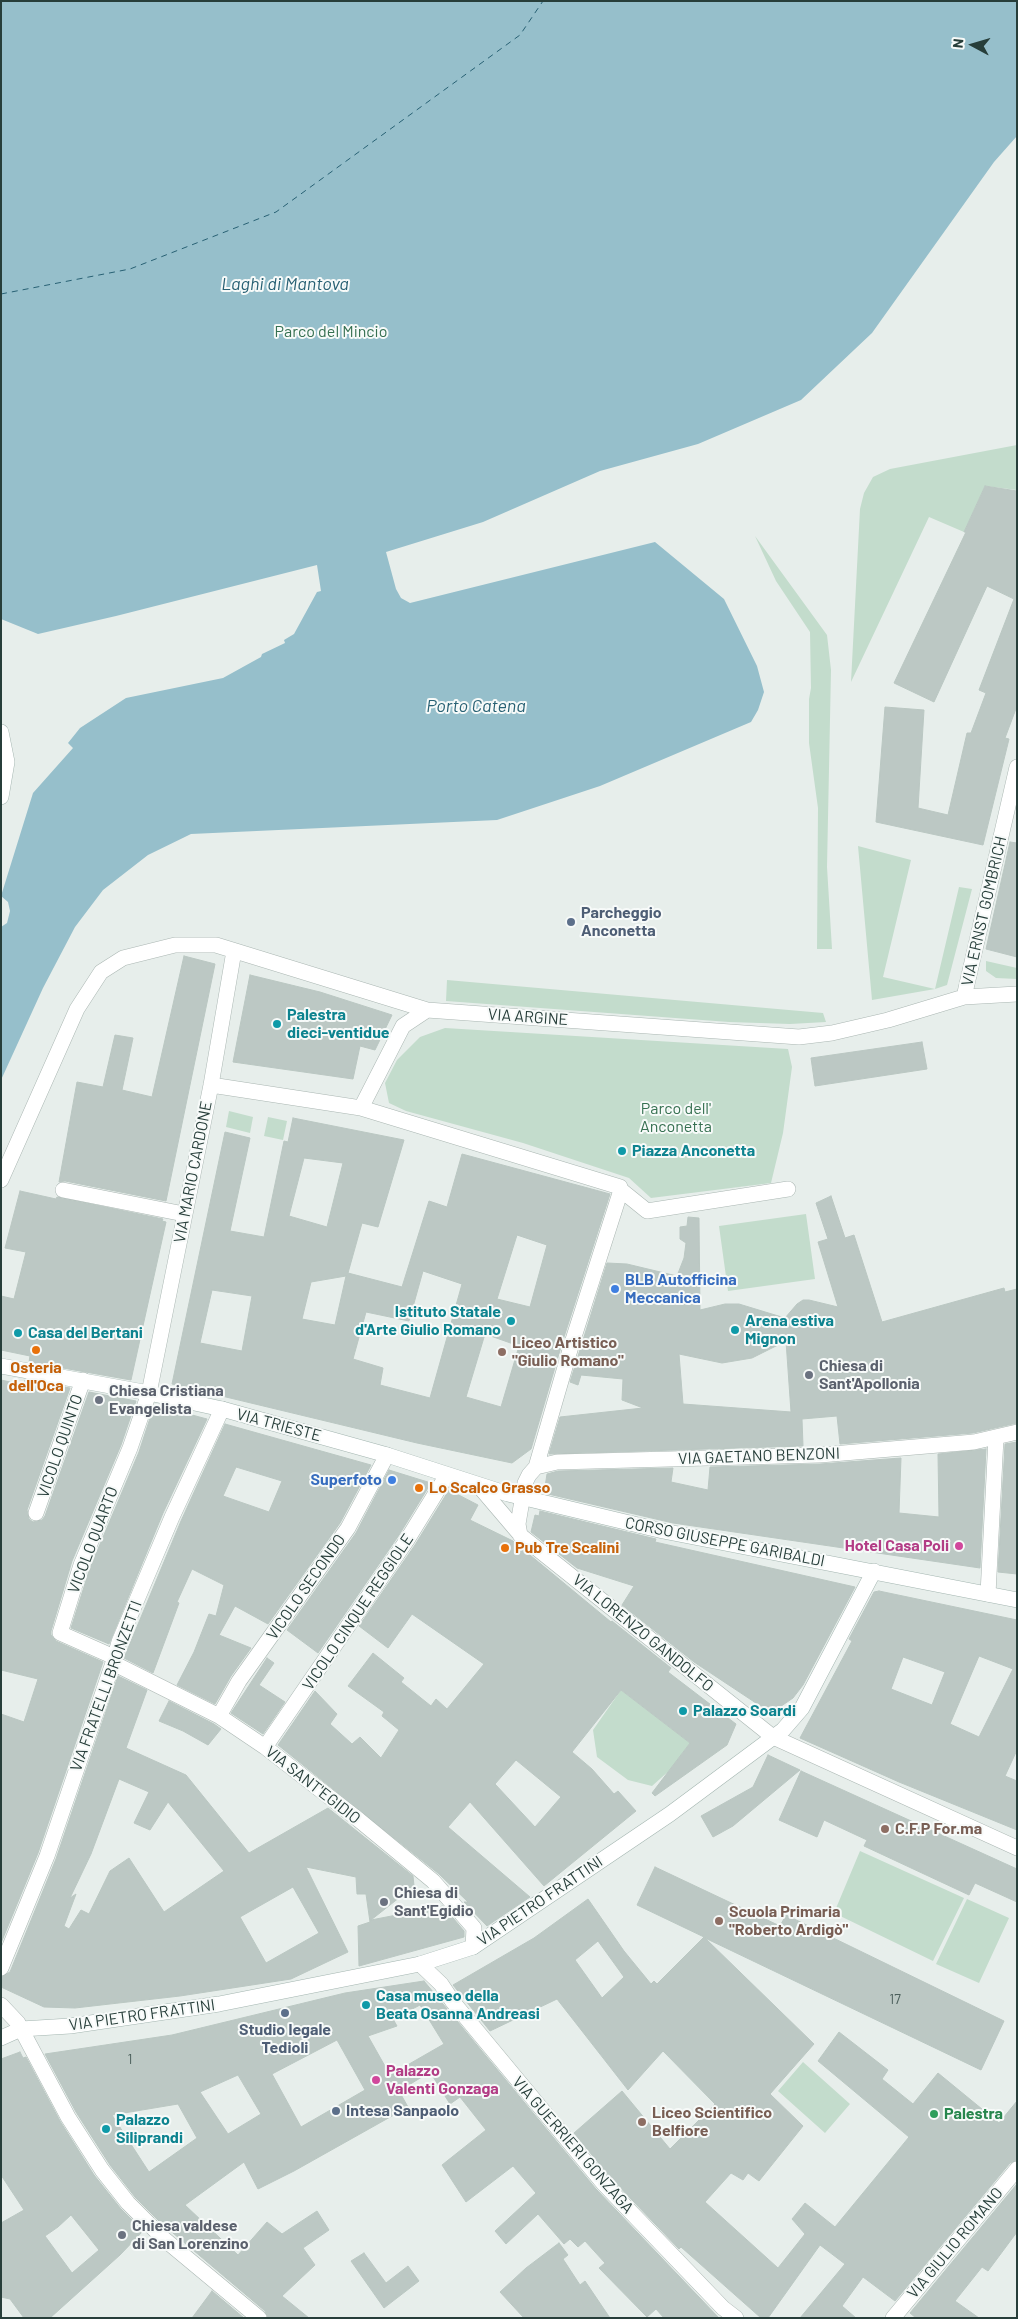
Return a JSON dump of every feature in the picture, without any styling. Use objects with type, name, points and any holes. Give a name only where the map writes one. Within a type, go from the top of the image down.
[{"type":"street","points":[[1,732],[7,762],[1,797]]},
{"type":"street","name":"VIA ERNST GOMBRICH","points":[[964,997],[1017,767]]},
{"type":"street","name":"VIA ARGINE","points":[[1,1180],[77,1009],[101,972],[123,958],[176,945],[216,944],[427,1010],[799,1037],[832,1033],[888,1020],[964,997],[1017,994]]},
{"type":"street","name":"VIA MARIO CARDONE","points":[[149,1393],[210,1085],[234,951]]},
{"type":"street","points":[[361,1108],[403,1026],[427,1010]]},
{"type":"street","points":[[210,1085],[361,1108],[620,1187],[621,1190],[647,1211],[788,1189]]},
{"type":"street","points":[[63,1190],[184,1214]]},
{"type":"street","points":[[518,1532],[525,1483],[536,1467],[572,1343],[621,1190]]},
{"type":"street","name":"VIA TRIESTE","points":[[1,1366],[149,1393],[222,1410],[387,1455],[523,1498]]},
{"type":"street","name":"VICOLO QUINTO","points":[[36,1513],[83,1380]]},
{"type":"street","name":"VICOLO QUARTO","points":[[114,1660],[60,1633],[81,1565],[130,1448],[149,1393]]},
{"type":"street","name":"VIA FRATELLI BRONZETTI","points":[[1,1968],[47,1856],[114,1660],[172,1517],[222,1410]]},
{"type":"street","name":"VIA GAETANO BENZONI","points":[[536,1467],[557,1462],[820,1455],[974,1442],[1017,1432]]},
{"type":"street","points":[[988,1594],[996,1438]]},
{"type":"street","name":"VICOLO SECONDO","points":[[219,1716],[239,1681],[348,1528],[387,1455]]},
{"type":"street","name":"VICOLO CINQUE REGGIOLE","points":[[265,1747],[401,1548],[447,1475]]},
{"type":"street","name":"VIA LORENZO GANDOLFO","points":[[478,1485],[518,1532],[773,1737],[1017,1848]]},
{"type":"street","name":"CORSO GIUSEPPE GARIBALDI","points":[[523,1498],[701,1539],[1017,1600]]},
{"type":"street","name":"VIA PIETRO FRATTINI","points":[[21,2029],[70,2026],[219,2004],[420,1964],[473,1946],[670,1814],[783,1730],[802,1708],[874,1571]]},
{"type":"street","name":"VIA SANT'EGIDIO","points":[[114,1660],[219,1716],[265,1747],[433,1881],[474,1928],[473,1946]]},
{"type":"street","name":"VIA GUERRIERI GONZAGA","points":[[420,1964],[441,1984],[453,2002],[603,2183],[723,2308],[736,2318]]},
{"type":"street","points":[[1,2005],[14,2016],[83,2142],[128,2203],[164,2239],[259,2318]]},
{"type":"street","points":[[1,2038],[21,2029]]},
{"type":"street","name":"VIA GIULIO ROMANO","points":[[893,2318],[1017,2169]]},
{"type":"green space","points":[[1017,445],[1017,490],[985,486],[964,532],[929,517],[851,682],[860,509],[864,493],[873,477],[890,469]]},
{"type":"green space","points":[[755,536],[827,635],[831,670],[827,867],[832,949],[817,949],[818,808],[809,743],[809,699],[811,688],[810,632],[776,581]]},
{"type":"green space","points":[[858,846],[911,860],[883,977],[935,989],[872,1000]]},
{"type":"green space","points":[[959,887],[972,889],[947,985],[935,989]]},
{"type":"green space","points":[[986,961],[1017,968],[1017,979],[996,978],[986,971]]},
{"type":"green space","points":[[447,980],[823,1013],[826,1022],[790,1024],[729,1022],[446,1001]]},
{"type":"green space","name":"Parco dell' Anconetta","points":[[445,1028],[788,1049],[792,1067],[783,1133],[771,1183],[651,1198],[629,1178],[523,1143],[406,1111],[389,1103],[385,1083],[397,1060],[420,1037]]},
{"type":"green space","points":[[229,1111],[253,1117],[250,1133],[226,1127]]},
{"type":"green space","points":[[268,1117],[287,1121],[283,1140],[264,1136]]},
{"type":"green space","points":[[806,1214],[815,1279],[728,1291],[719,1226]]},
{"type":"green space","points":[[621,1690],[690,1743],[670,1770],[652,1786],[628,1780],[597,1757],[593,1730]]},
{"type":"green space","points":[[860,1851],[964,1898],[933,1961],[834,1913]]},
{"type":"green space","points":[[967,1899],[1009,1918],[979,1983],[936,1964]]},
{"type":"green space","points":[[803,2062],[850,2104],[825,2133],[778,2091]]},
{"type":"water","name":"Laghi di Mantova","points":[[1,1],[1017,1],[1017,136],[994,162],[872,333],[801,400],[698,444],[600,471],[483,522],[386,552],[396,589],[401,598],[410,603],[655,542],[724,599],[757,666],[764,692],[758,710],[751,722],[600,786],[497,820],[191,834],[148,855],[103,890],[75,927],[43,988],[1,1080],[1,927],[7,923],[10,911],[8,902],[1,896],[33,793],[73,748],[68,743],[80,728],[126,698],[223,678],[261,657],[262,654],[285,643],[284,640],[294,634],[317,592],[321,591],[317,565],[38,634],[1,619]]},
{"type":"building","points":[[985,486],[1017,491],[1017,706],[1005,738],[1009,739],[983,845],[876,822],[885,707],[924,710],[918,808],[948,815],[967,733],[971,733],[986,693],[979,690],[1014,599],[987,586],[934,702],[894,683],[966,532],[964,532]]},
{"type":"building","points":[[1010,842],[1017,843],[1017,957],[986,949]]},
{"type":"building","points":[[184,956],[215,964],[166,1201],[65,1181],[59,1182],[77,1082],[103,1087],[115,1035],[133,1038],[122,1090],[152,1097]]},
{"type":"building","points":[[250,975],[320,992],[392,1015],[375,1050],[360,1046],[353,1079],[233,1062]]},
{"type":"building","points":[[922,1042],[927,1069],[815,1086],[811,1058]]},
{"type":"building","points":[[293,1118],[404,1140],[378,1227],[362,1223],[348,1273],[402,1287],[429,1201],[447,1207],[462,1154],[610,1194],[563,1340],[531,1449],[512,1463],[417,1443],[172,1384],[225,1132],[250,1138],[230,1231],[264,1237],[284,1141],[288,1142]],"holes":[[[304,1158],[343,1163],[327,1227],[289,1216]],[[517,1235],[547,1245],[530,1307],[497,1299]],[[423,1271],[462,1284],[430,1398],[380,1385],[383,1368],[353,1359],[366,1312],[409,1321]],[[346,1276],[335,1325],[302,1319],[311,1282]],[[212,1290],[252,1296],[242,1351],[200,1343]],[[485,1334],[519,1346],[501,1407],[466,1397]]]},
{"type":"building","points":[[20,1191],[163,1219],[162,1221],[166,1222],[131,1380],[29,1362],[30,1356],[1,1350],[1,1296],[14,1299],[26,1252],[5,1248]]},
{"type":"building","points":[[831,1196],[845,1238],[854,1235],[882,1322],[1004,1288],[1005,1292],[1017,1289],[1017,1423],[973,1433],[840,1444],[837,1416],[802,1419],[803,1446],[549,1454],[560,1417],[643,1408],[622,1400],[623,1379],[581,1375],[578,1385],[570,1382],[607,1263],[627,1264],[677,1276],[684,1258],[686,1243],[680,1239],[680,1227],[687,1226],[688,1217],[699,1218],[700,1310],[725,1304],[739,1304],[785,1318],[803,1300],[838,1307],[818,1242],[828,1239],[816,1203]],"holes":[[[786,1341],[791,1412],[683,1404],[679,1354],[722,1363],[752,1358]]]},
{"type":"building","points":[[1,1380],[24,1385],[25,1380],[70,1388],[27,1510],[29,1519],[33,1522],[42,1520],[45,1516],[89,1392],[136,1401],[121,1445],[72,1561],[51,1631],[51,1635],[56,1641],[103,1662],[38,1853],[1,1943],[1,1714],[24,1722],[38,1679],[1,1670]]},
{"type":"building","points":[[154,1406],[207,1419],[163,1513],[109,1644],[71,1628],[90,1568],[139,1452]]},
{"type":"building","points":[[225,1424],[371,1465],[340,1523],[268,1624],[235,1606],[219,1635],[251,1648],[231,1676],[215,1704],[177,1685],[194,1652],[209,1614],[216,1616],[224,1585],[192,1569],[177,1602],[179,1603],[153,1673],[124,1658],[181,1521]],"holes":[[[236,1467],[282,1481],[269,1512],[223,1496]]]},
{"type":"building","points":[[1017,1442],[1017,1574],[998,1572],[1005,1444]]},
{"type":"building","points":[[986,1449],[980,1568],[673,1523],[544,1493],[547,1474],[558,1471],[673,1468],[671,1482],[708,1490],[710,1467],[820,1464],[901,1458],[899,1513],[939,1517],[938,1454]]},
{"type":"building","points":[[389,1470],[431,1483],[399,1535],[318,1653],[287,1630],[356,1533]]},
{"type":"building","points":[[449,1490],[478,1505],[470,1520],[513,1541],[611,1622],[671,1668],[668,1672],[736,1724],[727,1745],[655,1796],[652,1793],[690,1743],[621,1690],[572,1752],[592,1769],[614,1794],[618,1791],[636,1811],[544,1886],[470,1802],[448,1827],[530,1897],[487,1926],[464,1902],[468,1902],[439,1874],[278,1745],[315,1691],[337,1714],[330,1724],[352,1744],[360,1737],[381,1758],[399,1730],[382,1716],[384,1712],[348,1686],[373,1653],[404,1678],[401,1682],[431,1706],[436,1699],[447,1709],[484,1664],[412,1614],[388,1648],[359,1626],[415,1545]],"holes":[[[516,1760],[561,1797],[535,1827],[495,1784]]]},
{"type":"building","points":[[540,1511],[656,1539],[655,1542],[855,1587],[803,1685],[793,1698],[771,1713],[694,1662],[622,1605],[634,1586],[577,1568],[531,1532],[535,1515],[539,1516]]},
{"type":"building","points":[[879,1591],[1017,1620],[1017,1750],[1005,1776],[1017,1781],[1017,1830],[899,1782],[800,1738],[852,1641],[849,1639],[874,1592]],"holes":[[[979,1656],[1013,1669],[979,1737],[950,1724]],[[903,1657],[945,1672],[932,1705],[891,1689]]]},
{"type":"building","points":[[267,1658],[274,1663],[259,1685],[285,1702],[263,1734],[231,1713]]},
{"type":"building","points":[[118,1676],[147,1690],[126,1748],[186,1775],[249,1853],[328,1808],[413,1876],[414,1886],[371,1920],[443,1906],[464,1931],[464,1937],[359,1966],[358,1926],[370,1922],[366,1894],[357,1894],[356,1877],[306,1867],[348,1952],[291,1979],[180,1996],[75,2008],[44,2007],[1,1987],[1,1977],[10,1972],[56,1859]],"holes":[[[119,1779],[149,1792],[134,1823],[150,1830],[168,1802],[224,1871],[164,1912],[129,1858],[110,1871],[89,1914],[81,1910],[69,1929],[64,1926],[76,1894],[70,1898],[91,1854]],[[293,1887],[319,1933],[266,1963],[240,1917]]]},
{"type":"building","points":[[169,1701],[221,1729],[208,1745],[183,1731],[159,1721]]},
{"type":"building","points":[[768,1755],[800,1770],[733,1826],[713,1837],[701,1816],[753,1787]]},
{"type":"building","name":"C.F.P For.ma","points":[[801,1771],[1017,1869],[1017,1902],[975,1883],[969,1895],[864,1846],[867,1840],[824,1820],[817,1837],[779,1820]]},
{"type":"building","points":[[655,1867],[780,1926],[786,1915],[1004,2021],[981,2070],[705,1938],[814,2044],[770,2094],[803,2126],[759,2181],[748,2173],[743,2180],[731,2173],[705,2202],[778,2268],[805,2234],[792,2219],[805,2203],[835,2227],[909,2137],[818,2061],[839,2032],[888,2070],[882,2079],[913,2104],[938,2073],[999,2123],[1017,2101],[1017,2160],[1010,2163],[895,2301],[863,2277],[842,2306],[856,2318],[800,2318],[845,2264],[820,2245],[768,2318],[761,2318],[681,2247],[679,2249],[610,2177],[574,2133],[622,2091],[670,2149],[715,2104],[663,2051],[628,2090],[557,1999],[490,2031],[453,1985],[534,1938],[588,1899],[624,1951],[651,1984],[654,1981],[657,1984],[704,1937],[637,1905]],"holes":[[[598,1941],[624,1977],[602,1998],[575,1960]]]},
{"type":"building","points":[[424,1981],[596,2189],[719,2318],[664,2318],[656,2309],[647,2317],[599,2268],[605,2263],[585,2241],[578,2247],[570,2239],[564,2244],[538,2214],[506,2244],[495,2231],[536,2193],[513,2166],[466,2202],[442,2165],[486,2130],[460,2097],[450,2104],[430,2072],[399,2091],[408,2107],[294,2171],[258,2189],[244,2162],[185,2205],[238,2255],[267,2222],[282,2234],[317,2211],[329,2230],[303,2248],[315,2265],[282,2296],[309,2318],[268,2318],[265,2311],[160,2222],[135,2197],[110,2165],[76,2112],[45,2054],[172,2035],[345,1993]],"holes":[[[420,2005],[444,2044],[390,2075],[368,2036],[397,2026],[393,2019]],[[337,2040],[365,2090],[301,2127],[272,2074]],[[238,2075],[261,2114],[228,2134],[200,2092]],[[178,2104],[197,2138],[149,2172],[112,2115]]]},
{"type":"building","points":[[20,2052],[23,2058],[26,2057],[60,2121],[94,2175],[121,2209],[143,2231],[120,2255],[50,2318],[24,2318],[10,2299],[1,2297],[1,2223],[24,2210],[1,2175],[1,2059]],"holes":[[[71,2215],[99,2250],[72,2273],[45,2236]]]},
{"type":"building","points":[[1017,2184],[1017,2232],[988,2271],[982,2267],[955,2301],[979,2318],[916,2318],[910,2313]]},
{"type":"building","points":[[559,2243],[568,2255],[563,2259],[580,2285],[585,2281],[610,2318],[524,2318],[500,2292],[526,2268]]},
{"type":"building","points":[[364,2253],[386,2283],[408,2266],[419,2281],[384,2308],[351,2261]]},
{"type":"building","points":[[212,2291],[244,2318],[192,2318]]},
{"type":"ferry route","points":[[1,294],[130,269],[276,212],[520,35],[543,1]]},
{"type":"place","name":"Parcheggio Anconetta","points":[[571,922]]},
{"type":"place","name":"Palestra dieci-ventidue","points":[[277,1024]]},
{"type":"place","name":"Piazza Anconetta","points":[[622,1151]]},
{"type":"place","name":"BLB Autofficina Meccanica","points":[[615,1289]]},
{"type":"place","name":"Istituto Statale d'Arte Giulio Romano","points":[[511,1321]]},
{"type":"place","name":"Arena estiva Mignon","points":[[735,1330]]},
{"type":"place","name":"Casa del Bertani","points":[[18,1333]]},
{"type":"place","name":"Osteria dell'Oca","points":[[36,1350]]},
{"type":"place","name":"Liceo Artistico \"Giulio Romano\"","points":[[502,1352]]},
{"type":"place","name":"Chiesa di Sant'Apollonia","points":[[809,1375]]},
{"type":"place","name":"Chiesa Cristiana Evangelista","points":[[99,1400]]},
{"type":"place","name":"Superfoto","points":[[392,1480]]},
{"type":"place","name":"Lo Scalco Grasso","points":[[419,1488]]},
{"type":"place","name":"Hotel Casa Poli","points":[[959,1546]]},
{"type":"place","name":"Pub Tre Scalini","points":[[505,1548]]},
{"type":"place","name":"Palazzo Soardi","points":[[683,1711]]},
{"type":"place","name":"C.F.P For.ma","points":[[885,1829]]},
{"type":"place","name":"Chiesa di Sant'Egidio","points":[[384,1902]]},
{"type":"place","name":"Scuola Primaria \"Roberto Ardigò\"","points":[[719,1921]]},
{"type":"place","name":"Casa museo della Beata Osanna Andreasi","points":[[366,2005]]},
{"type":"place","name":"Studio legale Tedioli","points":[[285,2013]]},
{"type":"place","name":"Palazzo Valenti Gonzaga","points":[[376,2080]]},
{"type":"place","name":"Intesa Sanpaolo","points":[[336,2111]]},
{"type":"place","name":"Palestra","points":[[934,2114]]},
{"type":"place","name":"Liceo Scientifico Belfiore","points":[[642,2122]]},
{"type":"place","name":"Palazzo Siliprandi","points":[[106,2129]]},
{"type":"place","name":"Chiesa valdese di San Lorenzino","points":[[122,2235]]},
{"type":"park label","name":"Parco del Mincio","points":[[331,332]]},
{"type":"water label","name":"Porto Catena","points":[[476,706]]}]
